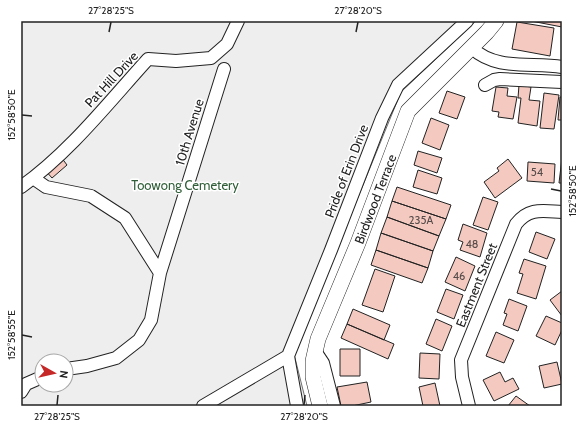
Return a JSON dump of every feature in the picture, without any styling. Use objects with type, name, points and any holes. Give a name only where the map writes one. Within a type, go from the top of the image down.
[{"type":"main road","name":"Birdwood Terrace","points":[[320,406],[313,377],[312,361],[318,339],[358,243],[408,111],[472,48],[496,21]]},
{"type":"street","points":[[224,69],[211,58],[227,44],[238,21]]},
{"type":"street","name":"Pride of Erin Drive","points":[[288,356],[382,118],[398,86],[466,21]]},
{"type":"street","name":"10th Avenue","points":[[74,368],[116,358],[140,340],[151,320],[160,273],[224,69],[227,44]]},
{"type":"street","points":[[472,48],[483,56],[499,62],[562,67]]},
{"type":"street","name":"Pat Hill Drive","points":[[21,187],[77,138],[148,59],[176,61],[211,58]]},
{"type":"street","points":[[485,85],[494,80],[500,79],[562,82]]},
{"type":"street","points":[[33,178],[46,187],[91,196],[125,218],[160,273]]},
{"type":"street","name":"Eastment Street","points":[[469,406],[462,377],[462,360],[516,224],[522,216],[532,212],[562,212]]},
{"type":"street","points":[[315,351],[322,363],[334,406]]},
{"type":"street","points":[[203,406],[288,356],[297,406]]},
{"type":"street","points":[[21,392],[26,384],[34,380]]},
{"type":"green space","name":"Toowong Cemetery","points":[[21,21],[476,21],[401,92],[294,354],[307,406],[21,406]]},
{"type":"building","points":[[531,21],[562,21],[562,27]]},
{"type":"building","points":[[517,22],[554,28],[550,56],[512,49]]},
{"type":"building","points":[[519,85],[531,87],[529,100],[540,101],[537,126],[518,123],[521,98],[518,98]]},
{"type":"building","points":[[496,87],[508,88],[507,96],[517,97],[513,119],[498,117],[499,112],[492,111]]},
{"type":"building","points":[[447,91],[465,97],[457,119],[439,113]]},
{"type":"building","points":[[544,93],[559,95],[554,129],[540,128]]},
{"type":"building","points":[[560,97],[562,97],[562,120],[558,120]]},
{"type":"building","points":[[431,118],[449,125],[440,150],[422,143]]},
{"type":"building","points":[[418,151],[442,158],[437,173],[414,165]]},
{"type":"building","points":[[61,157],[67,165],[52,178],[45,170]]},
{"type":"building","points":[[562,158],[562,183],[559,183]]},
{"type":"building","points":[[508,159],[522,178],[495,198],[484,182],[499,171],[497,168]]},
{"type":"building","points":[[528,162],[555,164],[554,183],[527,181]]},
{"type":"building","points":[[418,170],[442,178],[437,194],[413,187]]},
{"type":"building","points":[[397,187],[451,205],[446,219],[392,201]]},
{"type":"building","points":[[483,197],[498,202],[488,230],[473,225]]},
{"type":"building","points":[[392,201],[446,219],[439,236],[387,217]]},
{"type":"building","points":[[387,217],[439,236],[433,251],[381,233]]},
{"type":"building","points":[[463,224],[487,233],[480,257],[460,250],[463,242],[458,240]]},
{"type":"building","points":[[536,232],[555,239],[547,259],[529,252]]},
{"type":"building","points":[[381,233],[433,251],[428,268],[376,250]]},
{"type":"building","points":[[376,250],[428,268],[422,283],[371,265]]},
{"type":"building","points":[[456,257],[475,266],[465,291],[445,282]]},
{"type":"building","points":[[524,259],[546,266],[536,299],[517,293],[523,274],[519,273]]},
{"type":"building","points":[[375,269],[395,276],[383,312],[362,305]]},
{"type":"building","points":[[446,289],[463,295],[454,319],[437,312]]},
{"type":"building","points":[[562,291],[562,316],[550,300]]},
{"type":"building","points":[[509,299],[527,306],[518,331],[503,325],[507,314],[504,313]]},
{"type":"building","points":[[353,309],[390,325],[384,340],[347,324]]},
{"type":"building","points":[[546,316],[562,323],[562,330],[555,345],[536,336]]},
{"type":"building","points":[[436,319],[452,326],[442,351],[426,344]]},
{"type":"building","points":[[347,324],[394,344],[388,359],[341,338]]},
{"type":"building","points":[[496,332],[514,340],[504,363],[486,356]]},
{"type":"building","points":[[340,349],[360,349],[360,376],[340,376]]},
{"type":"building","points":[[420,353],[440,354],[439,379],[419,378]]},
{"type":"building","points":[[557,362],[562,384],[544,388],[539,366]]},
{"type":"building","points":[[500,372],[505,382],[513,378],[519,389],[494,401],[483,380]]},
{"type":"building","points":[[367,382],[371,402],[352,406],[341,406],[337,387]]},
{"type":"building","points":[[435,383],[440,406],[423,406],[419,387]]},
{"type":"building","points":[[516,396],[530,406],[508,406]]}]
